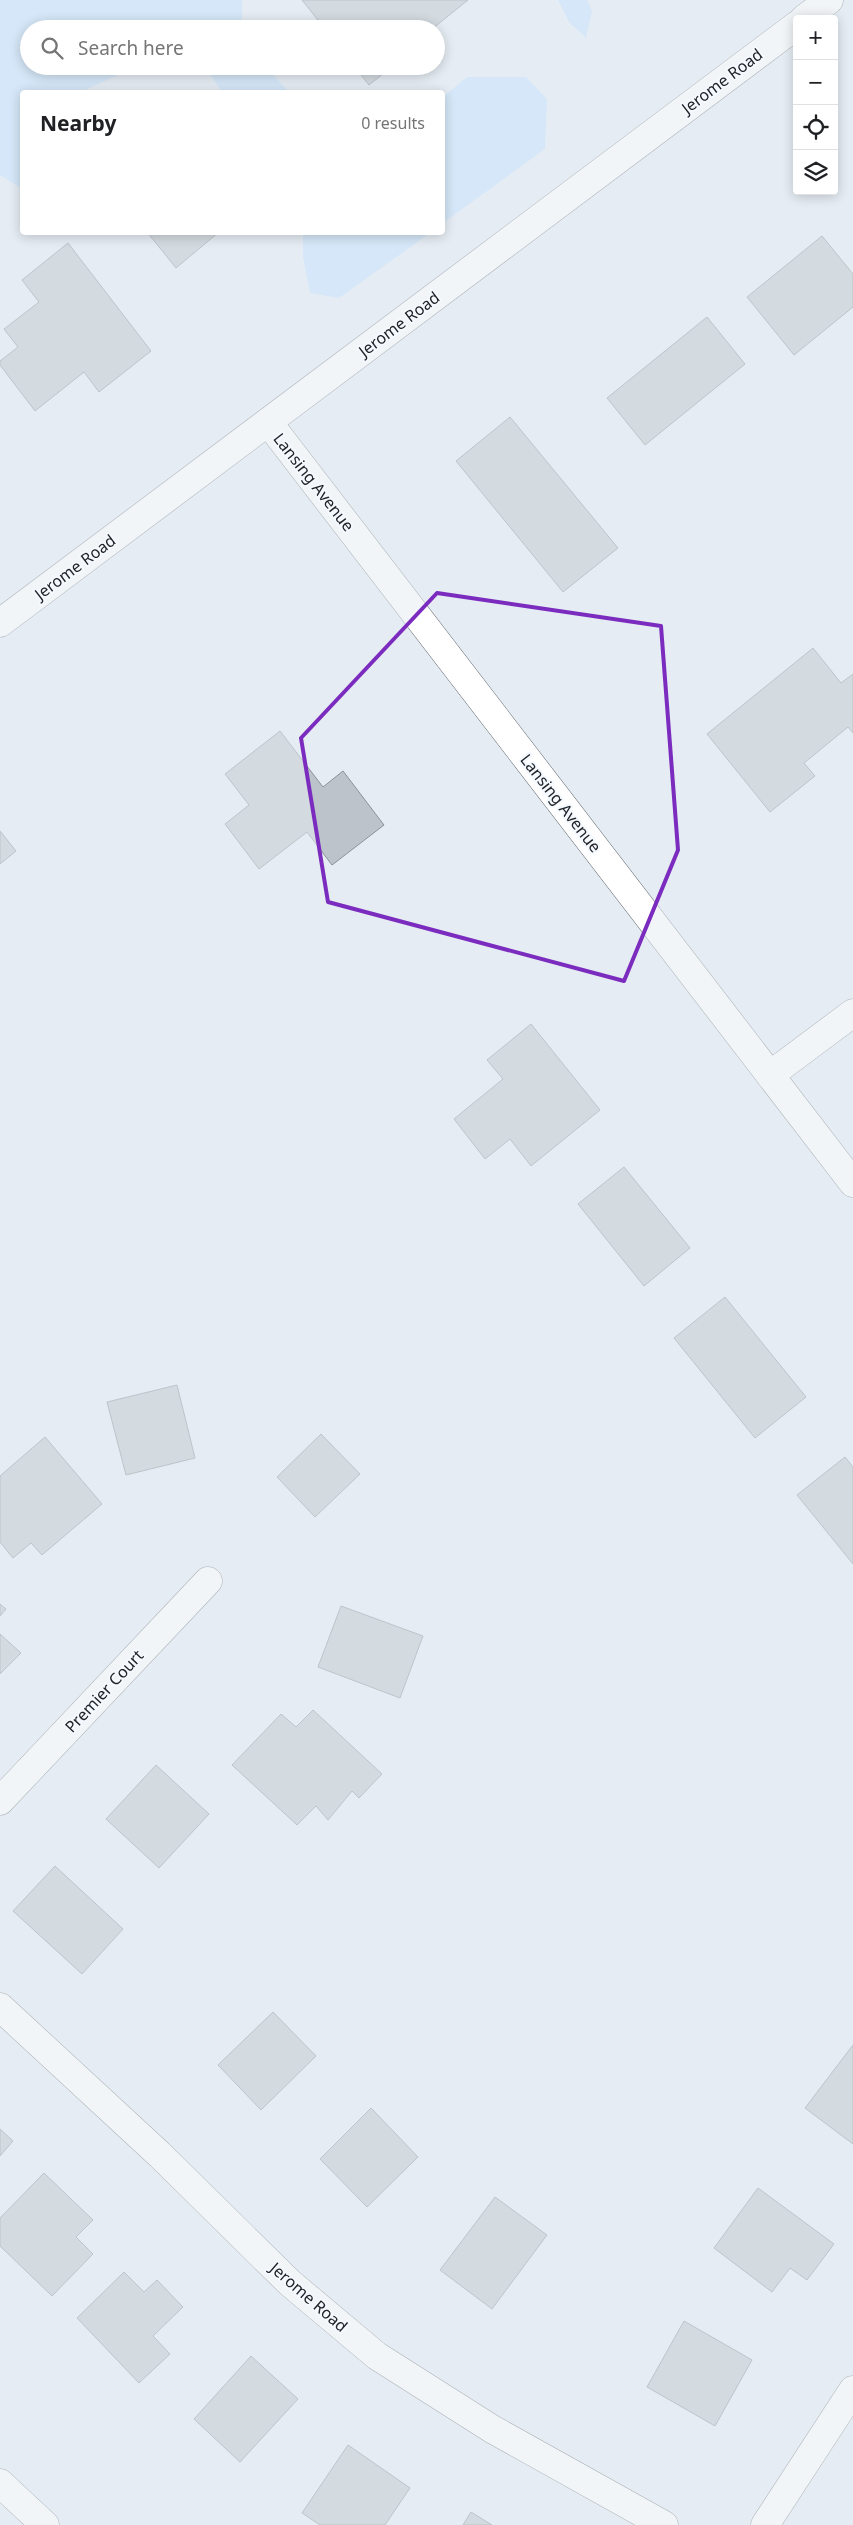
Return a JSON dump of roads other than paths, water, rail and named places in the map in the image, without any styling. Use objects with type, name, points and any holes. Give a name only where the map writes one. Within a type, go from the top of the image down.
[{"type":"street","points":[[809,15],[829,0]]},
{"type":"street","name":"Jerome Road","points":[[0,622],[793,27]]},
{"type":"street","name":"Lansing Avenue","points":[[268,422],[853,1183]]},
{"type":"street","points":[[770,1075],[853,1013]]},
{"type":"street","name":"Premier Court","points":[[0,1801],[208,1581]]},
{"type":"street","name":"Jerome Road","points":[[0,2007],[159,2154],[290,2282],[377,2356],[492,2429],[664,2525]]},
{"type":"street","points":[[765,2525],[853,2390]]},
{"type":"street","points":[[0,2483],[45,2525]]}]
